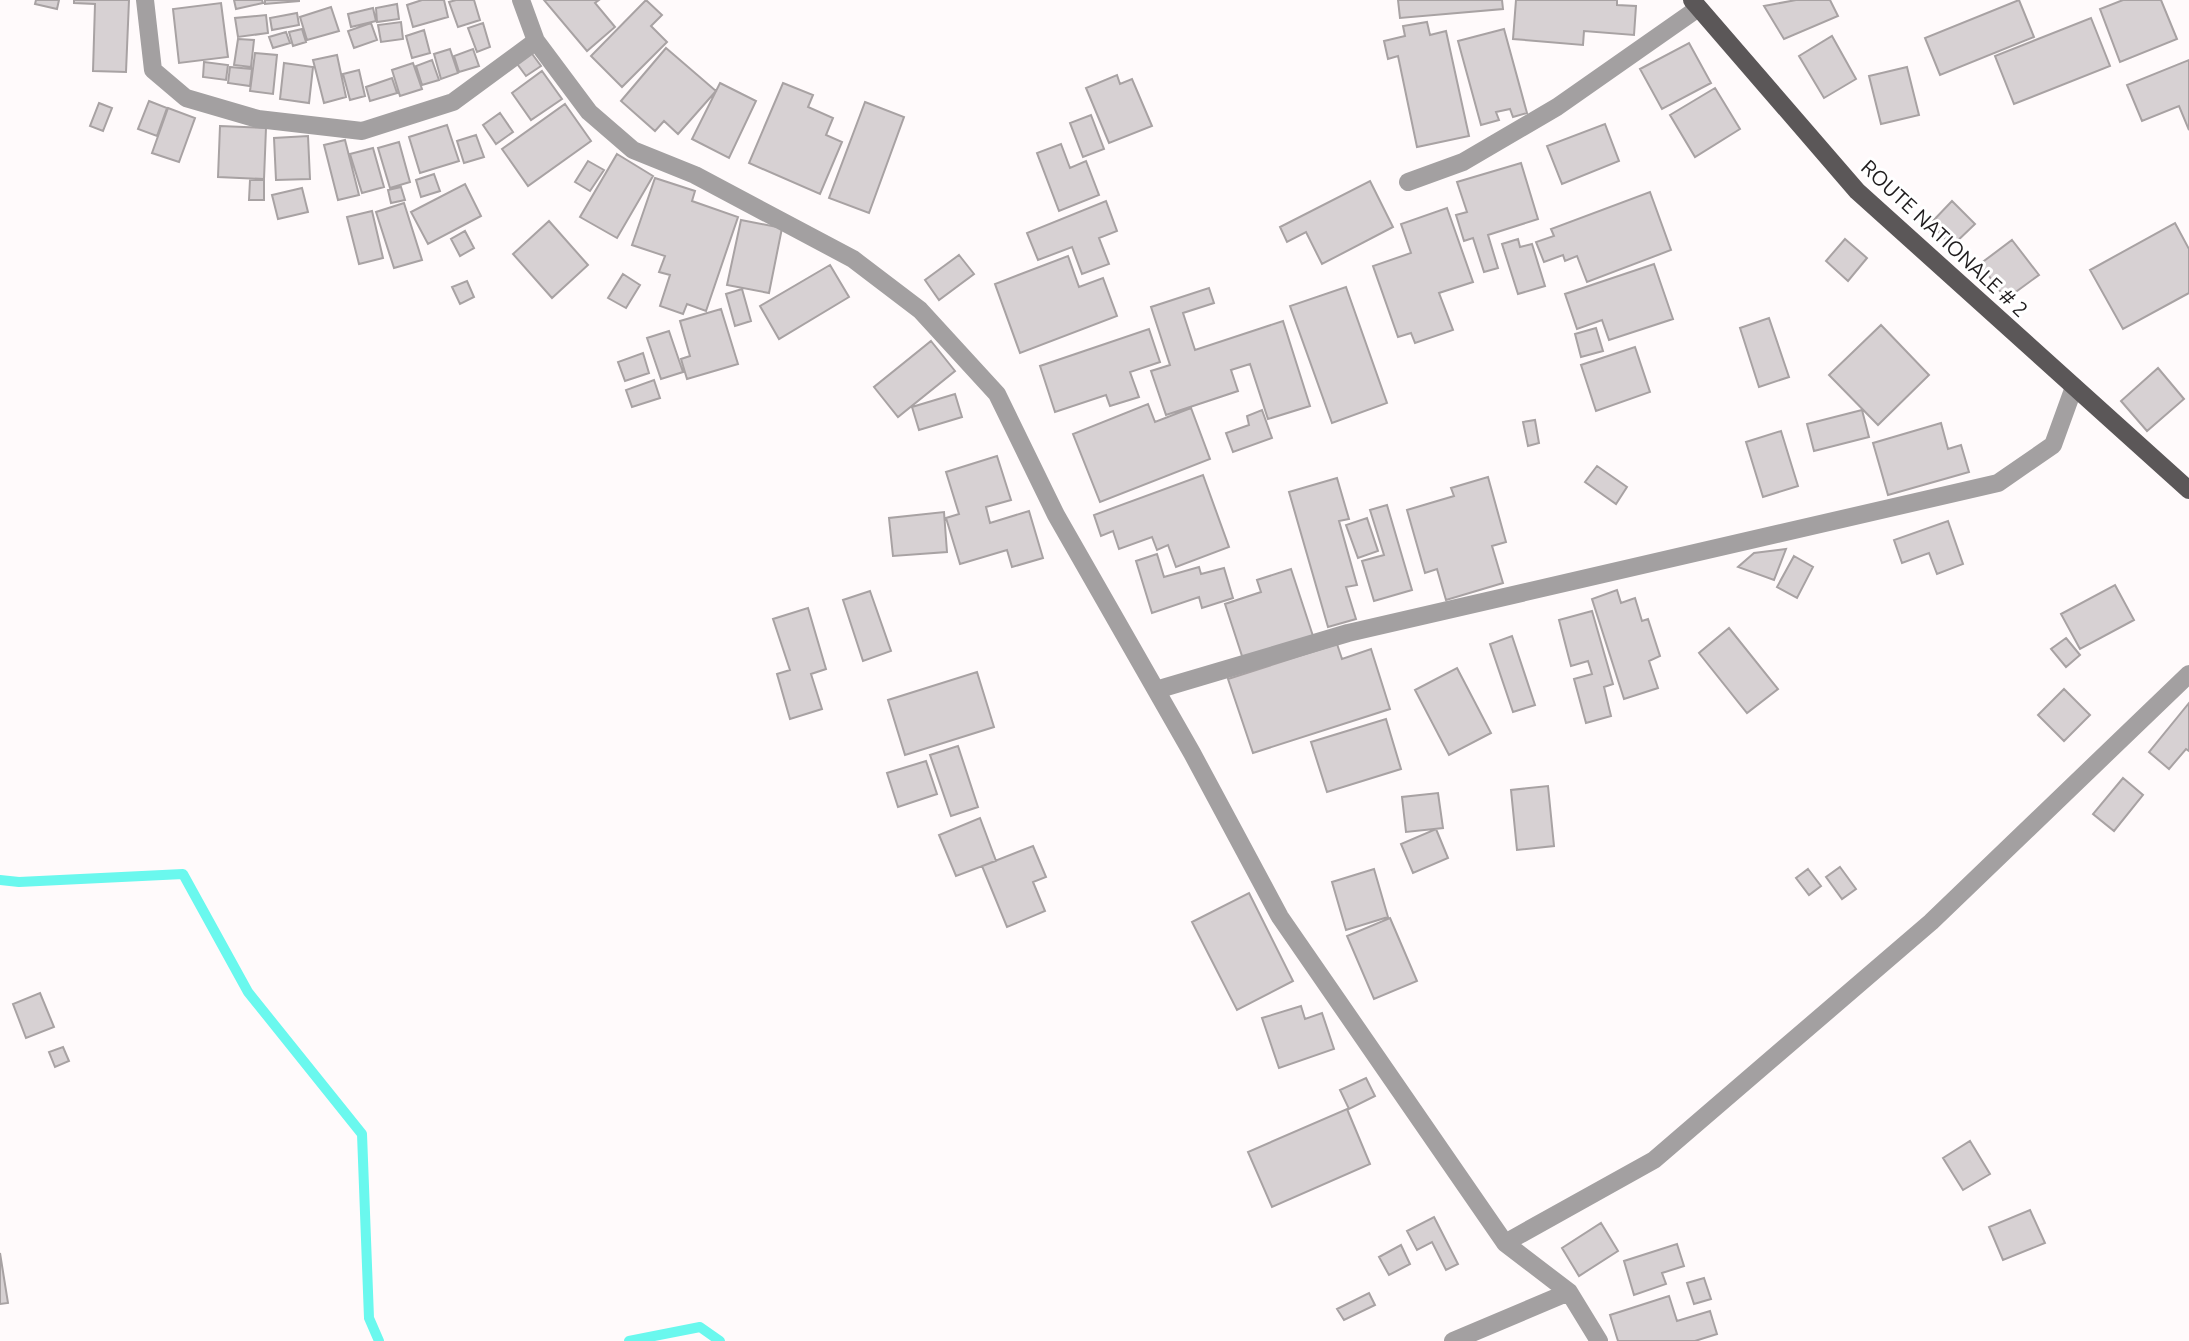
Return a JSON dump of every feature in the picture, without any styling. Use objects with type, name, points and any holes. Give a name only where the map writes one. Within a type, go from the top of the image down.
[{"type":"main road","name":"ROUTE NATIONALE # 2","points":[[1694,5],[1857,191],[2189,490]]},
{"type":"street","points":[[145,0],[153,70],[186,98],[258,119],[362,131],[453,102],[536,41]]},
{"type":"street","points":[[521,0],[536,41],[589,112],[633,150],[695,175],[853,259],[920,310],[997,394],[1056,515],[1156,690],[1280,917],[1505,1243],[1569,1292],[1599,1341]]},
{"type":"street","points":[[1408,182],[1463,162],[1557,107],[1694,5]]},
{"type":"street","points":[[1156,690],[1348,633],[1997,483],[2053,445],[2074,387]]},
{"type":"street","points":[[1505,1243],[1654,1160],[1931,922],[2189,674]]},
{"type":"street","points":[[1453,1341],[1569,1292]]},
{"type":"building","points":[[36,0],[59,0],[57,9],[35,4]]},
{"type":"building","points":[[74,0],[129,0],[126,72],[93,71],[95,4],[74,3]]},
{"type":"building","points":[[234,0],[262,0],[263,3],[236,9]]},
{"type":"building","points":[[265,0],[299,0],[299,1],[265,4]]},
{"type":"building","points":[[422,0],[444,0],[448,17],[413,27],[407,5]]},
{"type":"building","points":[[474,0],[480,20],[458,27],[449,2]]},
{"type":"building","points":[[544,0],[599,0],[595,3],[615,27],[587,51]]},
{"type":"building","points":[[646,0],[662,15],[651,26],[667,42],[622,87],[591,56]]},
{"type":"building","points":[[1398,0],[1502,0],[1503,9],[1400,18]]},
{"type":"building","points":[[1516,0],[1617,0],[1617,5],[1636,6],[1634,35],[1584,31],[1583,45],[1513,39]]},
{"type":"building","points":[[1796,0],[1830,0],[1838,16],[1784,39],[1764,6]]},
{"type":"building","points":[[2019,0],[2034,37],[1940,75],[1925,38]]},
{"type":"building","points":[[2123,0],[2161,0],[2177,39],[2120,62],[2100,9]]},
{"type":"building","points":[[221,3],[228,57],[179,63],[173,9]]},
{"type":"building","points":[[397,4],[399,19],[377,22],[376,8]]},
{"type":"building","points":[[331,7],[339,31],[307,40],[300,17]]},
{"type":"building","points":[[373,8],[376,21],[351,27],[348,14]]},
{"type":"building","points":[[297,13],[299,25],[272,30],[270,18]]},
{"type":"building","points":[[266,15],[268,33],[238,37],[235,18]]},
{"type":"building","points":[[2091,18],[2110,66],[2014,104],[1995,56]]},
{"type":"building","points":[[401,22],[403,39],[381,42],[378,25]]},
{"type":"building","points":[[1427,22],[1430,35],[1446,31],[1469,136],[1417,147],[1398,56],[1388,59],[1384,41],[1405,36],[1403,26]]},
{"type":"building","points":[[371,23],[377,40],[354,48],[348,31]]},
{"type":"building","points":[[483,23],[490,47],[477,52],[468,28]]},
{"type":"building","points":[[302,29],[306,42],[293,46],[289,32]]},
{"type":"building","points":[[1504,29],[1527,113],[1513,117],[1510,109],[1496,112],[1499,120],[1481,125],[1458,41]]},
{"type":"building","points":[[424,30],[430,53],[412,58],[406,36]]},
{"type":"building","points":[[286,32],[290,43],[273,48],[269,37]]},
{"type":"building","points":[[1832,36],[1856,79],[1824,98],[1799,56]]},
{"type":"building","points":[[238,39],[254,40],[251,67],[234,65]]},
{"type":"building","points":[[1689,43],[1711,83],[1662,109],[1640,69]]},
{"type":"building","points":[[666,48],[716,91],[678,134],[664,121],[655,131],[621,101]]},
{"type":"building","points":[[450,49],[458,73],[441,79],[434,54]]},
{"type":"building","points":[[473,49],[479,66],[459,72],[454,56]]},
{"type":"building","points":[[530,51],[541,66],[526,76],[515,61]]},
{"type":"building","points":[[255,53],[277,55],[273,94],[250,91]]},
{"type":"building","points":[[337,55],[346,97],[324,103],[313,60]]},
{"type":"building","points":[[432,60],[439,80],[422,85],[416,66]]},
{"type":"building","points":[[2189,60],[2189,130],[2179,106],[2142,121],[2127,85]]},
{"type":"building","points":[[204,62],[228,65],[226,80],[203,77]]},
{"type":"building","points":[[284,63],[313,67],[309,103],[280,99]]},
{"type":"building","points":[[413,63],[422,89],[400,96],[392,70]]},
{"type":"building","points":[[230,67],[252,69],[250,86],[228,83]]},
{"type":"building","points":[[1907,67],[1919,115],[1881,124],[1869,76]]},
{"type":"building","points":[[359,70],[365,96],[350,100],[343,74]]},
{"type":"building","points":[[542,71],[562,99],[531,120],[512,93]]},
{"type":"building","points":[[1117,75],[1120,84],[1132,79],[1152,126],[1109,143],[1086,88]]},
{"type":"building","points":[[392,78],[397,93],[370,101],[366,87]]},
{"type":"building","points":[[720,83],[756,101],[729,158],[692,139]]},
{"type":"building","points":[[783,83],[813,95],[808,107],[833,118],[826,135],[842,142],[820,194],[749,163]]},
{"type":"building","points":[[1715,88],[1740,129],[1695,157],[1670,115]]},
{"type":"building","points":[[149,101],[167,108],[157,136],[138,129]]},
{"type":"building","points":[[865,102],[904,117],[869,213],[829,198]]},
{"type":"building","points":[[99,103],[112,108],[103,131],[90,126]]},
{"type":"building","points":[[565,104],[591,141],[528,186],[502,149]]},
{"type":"building","points":[[168,108],[195,118],[179,162],[152,153]]},
{"type":"building","points":[[500,113],[513,132],[496,144],[483,125]]},
{"type":"building","points":[[1091,115],[1104,149],[1083,157],[1070,123]]},
{"type":"building","points":[[1605,124],[1619,161],[1562,184],[1547,146]]},
{"type":"building","points":[[447,125],[459,161],[420,173],[409,137]]},
{"type":"building","points":[[220,126],[266,128],[264,179],[218,177]]},
{"type":"building","points":[[476,135],[484,157],[464,163],[457,141]]},
{"type":"building","points":[[308,136],[310,179],[276,180],[274,138]]},
{"type":"building","points":[[345,140],[359,195],[338,200],[324,145]]},
{"type":"building","points":[[399,142],[410,182],[390,188],[378,148]]},
{"type":"building","points":[[1061,144],[1070,168],[1086,161],[1099,195],[1059,211],[1037,153]]},
{"type":"building","points":[[373,148],[384,187],[362,193],[350,154]]},
{"type":"building","points":[[617,154],[653,176],[617,238],[580,217]]},
{"type":"building","points":[[588,161],[604,170],[590,191],[575,182]]},
{"type":"building","points":[[1521,163],[1538,219],[1488,235],[1498,268],[1484,272],[1473,238],[1464,241],[1456,215],[1467,212],[1457,182]]},
{"type":"building","points":[[434,174],[440,191],[421,197],[416,180]]},
{"type":"building","points":[[655,178],[695,191],[692,201],[738,217],[706,311],[687,304],[683,314],[660,306],[670,275],[659,272],[665,256],[632,245]]},
{"type":"building","points":[[250,180],[264,180],[264,200],[249,200]]},
{"type":"building","points":[[1370,181],[1393,227],[1322,264],[1306,232],[1287,242],[1280,227]]},
{"type":"building","points":[[465,184],[481,216],[428,244],[411,212]]},
{"type":"building","points":[[401,187],[405,200],[391,203],[388,190]]},
{"type":"building","points":[[302,188],[308,212],[278,219],[272,195]]},
{"type":"building","points":[[1650,192],[1671,250],[1587,282],[1577,256],[1565,261],[1563,255],[1544,262],[1536,242],[1554,236],[1551,229]]},
{"type":"building","points":[[1106,201],[1117,231],[1099,238],[1109,264],[1082,274],[1072,247],[1038,260],[1027,233]]},
{"type":"building","points":[[1952,201],[1975,224],[1952,246],[1930,224]]},
{"type":"building","points":[[404,203],[422,260],[394,268],[376,212]]},
{"type":"building","points":[[1447,208],[1473,282],[1439,293],[1453,330],[1415,343],[1411,333],[1398,337],[1373,266],[1411,253],[1401,224]]},
{"type":"building","points":[[372,211],[383,258],[359,264],[347,217]]},
{"type":"building","points":[[741,220],[782,228],[769,293],[727,285]]},
{"type":"building","points":[[549,221],[588,265],[552,298],[513,254]]},
{"type":"building","points":[[2175,223],[2189,249],[2189,293],[2123,329],[2090,270]]},
{"type":"building","points":[[465,231],[474,248],[460,256],[451,239]]},
{"type":"building","points":[[1518,239],[1520,247],[1532,244],[1545,286],[1518,294],[1502,244]]},
{"type":"building","points":[[1845,239],[1867,258],[1848,281],[1826,261]]},
{"type":"building","points":[[2012,240],[2039,275],[2006,299],[1980,264]]},
{"type":"building","points":[[959,255],[974,274],[939,300],[925,280]]},
{"type":"building","points":[[1068,256],[1079,287],[1103,278],[1117,316],[1020,353],[995,284]]},
{"type":"building","points":[[1654,264],[1673,319],[1609,340],[1602,320],[1577,329],[1565,294]]},
{"type":"building","points":[[830,265],[849,297],[779,339],[760,306]]},
{"type":"building","points":[[623,274],[640,285],[626,308],[608,298]]},
{"type":"building","points":[[467,281],[474,297],[460,304],[452,287]]},
{"type":"building","points":[[1346,287],[1387,403],[1332,423],[1290,306]]},
{"type":"building","points":[[1209,288],[1214,303],[1183,313],[1195,350],[1283,321],[1310,406],[1268,419],[1250,364],[1231,370],[1238,391],[1166,415],[1151,371],[1170,365],[1151,307]]},
{"type":"building","points":[[742,289],[751,321],[735,326],[726,294]]},
{"type":"building","points":[[721,309],[738,364],[687,379],[681,359],[690,356],[680,321]]},
{"type":"building","points":[[1769,318],[1789,377],[1759,387],[1740,328]]},
{"type":"building","points":[[1881,325],[1929,375],[1878,425],[1829,375]]},
{"type":"building","points":[[1596,328],[1603,351],[1581,357],[1575,334]]},
{"type":"building","points":[[1149,329],[1160,362],[1130,372],[1139,397],[1110,406],[1106,395],[1055,412],[1040,366]]},
{"type":"building","points":[[669,331],[683,372],[661,379],[647,338]]},
{"type":"building","points":[[931,341],[955,371],[898,417],[874,387]]},
{"type":"building","points":[[1635,347],[1650,392],[1596,411],[1581,365]]},
{"type":"building","points":[[643,353],[649,373],[625,381],[618,362]]},
{"type":"building","points":[[2158,368],[2184,399],[2147,431],[2121,401]]},
{"type":"building","points":[[654,380],[660,398],[632,407],[626,390]]},
{"type":"building","points":[[955,394],[962,417],[919,430],[912,407]]},
{"type":"building","points":[[1148,404],[1155,422],[1191,408],[1210,459],[1100,502],[1073,434]]},
{"type":"building","points":[[1262,410],[1272,438],[1233,452],[1226,433],[1249,425],[1247,416]]},
{"type":"building","points":[[1862,410],[1869,437],[1814,451],[1807,424]]},
{"type":"building","points":[[1535,420],[1539,443],[1528,446],[1523,422]]},
{"type":"building","points":[[1941,423],[1948,449],[1961,445],[1969,472],[1888,495],[1873,443]]},
{"type":"building","points":[[1781,431],[1798,486],[1763,497],[1746,442]]},
{"type":"building","points":[[997,456],[1011,500],[986,507],[990,523],[1029,511],[1043,558],[1012,567],[1007,550],[960,564],[946,518],[959,514],[946,472]]},
{"type":"building","points":[[1597,466],[1627,487],[1616,504],[1585,482]]},
{"type":"building","points":[[1203,475],[1229,547],[1176,567],[1168,545],[1157,550],[1152,537],[1119,549],[1113,531],[1101,536],[1094,515]]},
{"type":"building","points":[[1488,477],[1506,542],[1492,546],[1503,583],[1446,600],[1437,569],[1425,573],[1407,510],[1454,496],[1451,488]]},
{"type":"building","points":[[1337,478],[1349,519],[1339,521],[1357,585],[1346,587],[1356,619],[1328,627],[1289,492]]},
{"type":"building","points":[[1387,505],[1412,590],[1374,601],[1362,561],[1384,555],[1370,510]]},
{"type":"building","points":[[944,512],[947,552],[893,556],[889,518]]},
{"type":"building","points":[[1367,518],[1378,551],[1358,558],[1346,525]]},
{"type":"building","points":[[1948,521],[1963,564],[1937,574],[1929,553],[1902,563],[1894,540]]},
{"type":"building","points":[[1786,549],[1774,580],[1738,567],[1754,553]]},
{"type":"building","points":[[1157,554],[1164,577],[1199,567],[1201,574],[1224,568],[1233,598],[1202,608],[1199,597],[1152,613],[1136,561]]},
{"type":"building","points":[[1794,556],[1813,567],[1797,598],[1777,587]]},
{"type":"building","points":[[1291,569],[1313,636],[1243,659],[1225,604],[1261,592],[1257,580]]},
{"type":"building","points":[[2115,585],[2134,620],[2080,649],[2061,614]]},
{"type":"building","points":[[1617,590],[1621,603],[1635,598],[1642,621],[1648,619],[1660,656],[1649,661],[1658,688],[1624,699],[1592,599]]},
{"type":"building","points":[[870,591],[891,651],[863,661],[843,600]]},
{"type":"building","points":[[808,608],[826,669],[811,674],[822,709],[790,719],[777,674],[790,670],[773,619]]},
{"type":"building","points":[[1592,611],[1613,684],[1604,687],[1611,716],[1586,723],[1574,679],[1592,674],[1588,661],[1571,666],[1559,620]]},
{"type":"building","points":[[1729,628],[1778,689],[1747,713],[1699,653]]},
{"type":"building","points":[[1512,636],[1535,705],[1513,712],[1490,644]]},
{"type":"building","points":[[2066,638],[2080,655],[2066,667],[2051,649]]},
{"type":"building","points":[[1337,644],[1342,659],[1371,649],[1390,709],[1253,753],[1228,679]]},
{"type":"building","points":[[1457,668],[1491,733],[1449,755],[1415,690]]},
{"type":"building","points":[[977,672],[994,727],[905,755],[888,700]]},
{"type":"building","points":[[2064,689],[2090,715],[2064,741],[2038,715]]},
{"type":"building","points":[[2189,703],[2189,751],[2186,749],[2169,769],[2149,752]]},
{"type":"building","points":[[1386,719],[1401,769],[1327,792],[1311,742]]},
{"type":"building","points":[[958,746],[978,807],[951,816],[930,755]]},
{"type":"building","points":[[926,761],[937,794],[898,807],[887,773]]},
{"type":"building","points":[[2123,778],[2143,795],[2114,831],[2093,814]]},
{"type":"building","points":[[1548,786],[1554,846],[1517,850],[1511,790]]},
{"type":"building","points":[[1438,793],[1443,828],[1406,832],[1402,797]]},
{"type":"building","points":[[980,818],[996,861],[956,876],[939,835]]},
{"type":"building","points":[[1436,829],[1448,858],[1413,873],[1401,844]]},
{"type":"building","points":[[1033,846],[1046,877],[1033,882],[1045,911],[1007,927],[982,866]]},
{"type":"building","points":[[1840,867],[1856,889],[1842,899],[1826,877]]},
{"type":"building","points":[[1374,869],[1388,917],[1346,930],[1332,882]]},
{"type":"building","points":[[1808,869],[1821,886],[1809,895],[1796,878]]},
{"type":"building","points":[[1249,893],[1293,981],[1237,1010],[1192,922]]},
{"type":"building","points":[[1390,918],[1417,981],[1374,999],[1347,936]]},
{"type":"building","points":[[40,993],[54,1027],[26,1038],[13,1004]]},
{"type":"building","points":[[1301,1006],[1305,1019],[1322,1013],[1334,1049],[1279,1068],[1262,1018]]},
{"type":"building","points":[[63,1047],[69,1061],[55,1067],[49,1052]]},
{"type":"building","points":[[1366,1078],[1375,1096],[1349,1109],[1340,1090]]},
{"type":"building","points":[[1347,1109],[1370,1164],[1272,1207],[1248,1152]]},
{"type":"building","points":[[1970,1141],[1990,1174],[1963,1190],[1943,1158]]},
{"type":"building","points":[[2030,1210],[2045,1243],[2003,1260],[1989,1227]]},
{"type":"building","points":[[1434,1217],[1458,1264],[1446,1270],[1432,1242],[1417,1250],[1407,1231]]},
{"type":"building","points":[[1601,1223],[1618,1251],[1579,1276],[1562,1248]]},
{"type":"building","points":[[1677,1244],[1684,1266],[1662,1273],[1666,1284],[1634,1295],[1624,1261]]},
{"type":"building","points":[[1401,1245],[1410,1264],[1389,1275],[1379,1257]]},
{"type":"building","points":[[0,1253],[8,1303],[0,1304]]},
{"type":"building","points":[[1704,1278],[1711,1299],[1694,1304],[1687,1283]]},
{"type":"building","points":[[1369,1293],[1375,1305],[1344,1320],[1337,1309]]},
{"type":"building","points":[[1669,1296],[1677,1321],[1710,1311],[1717,1334],[1695,1341],[1618,1341],[1610,1315]]},
{"type":"waterway","points":[[0,880],[19,882],[183,874],[248,992],[362,1134],[369,1318],[379,1341]]},
{"type":"waterway","points":[[629,1341],[700,1327],[720,1341]]}]
